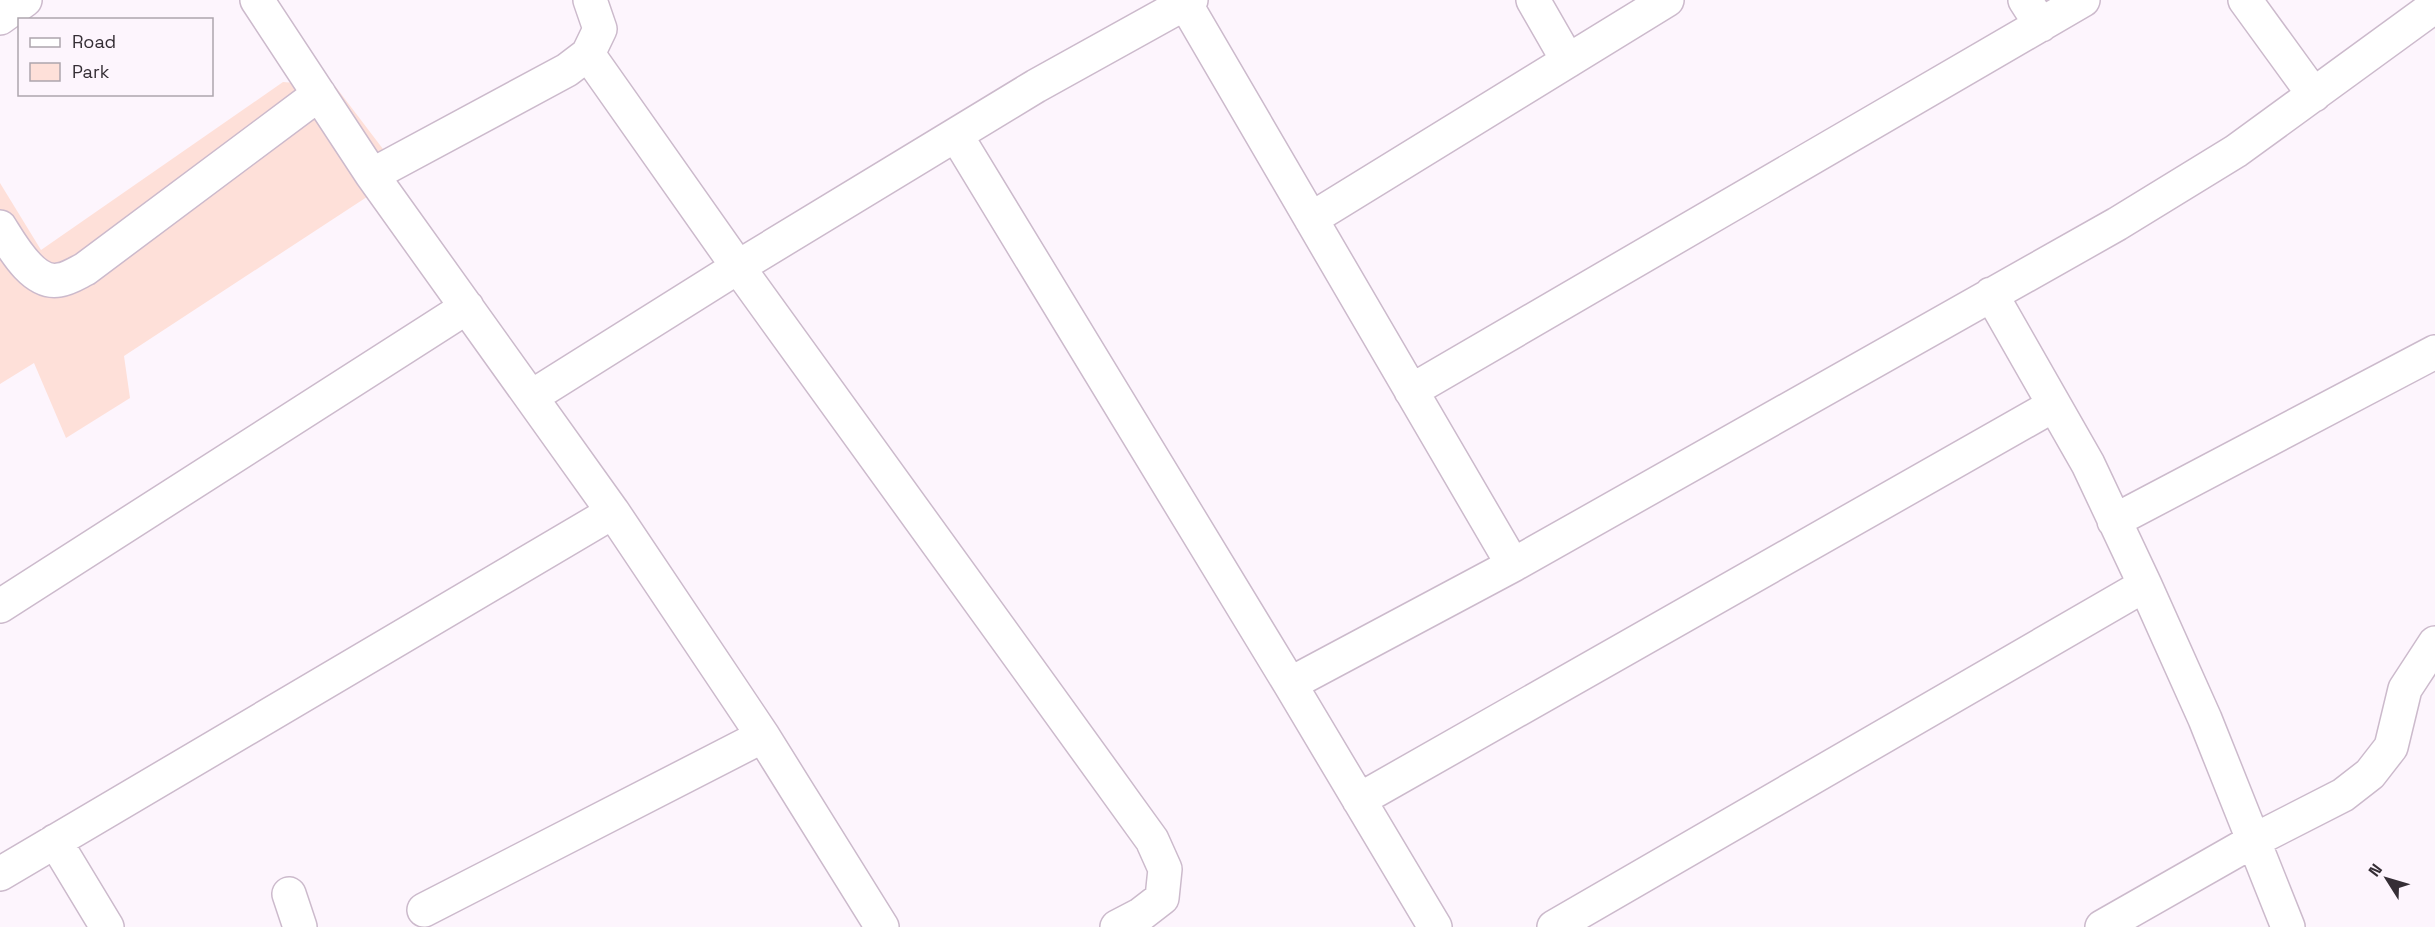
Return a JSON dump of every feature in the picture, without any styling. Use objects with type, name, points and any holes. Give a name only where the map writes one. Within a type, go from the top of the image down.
[{"type":"street","points":[[0,18],[25,0]]},
{"type":"street","points":[[257,0],[372,175],[613,512],[763,736],[882,927]]},
{"type":"street","points":[[372,175],[567,70],[588,54],[600,29],[590,0]]},
{"type":"street","points":[[1533,0],[1568,61]]},
{"type":"street","points":[[1311,219],[1667,0]]},
{"type":"street","points":[[1411,391],[2033,12],[2083,0]]},
{"type":"street","points":[[2245,0],[2314,95]]},
{"type":"street","points":[[531,397],[738,267],[1036,86],[1188,2],[1311,219],[1513,565]]},
{"type":"street","points":[[1290,684],[1513,565],[2117,224],[2236,151],[2435,6]]},
{"type":"street","points":[[588,54],[738,267],[1152,840],[1165,869],[1162,898],[1140,915],[1117,927]]},
{"type":"street","points":[[0,227],[19,256],[37,275],[58,281],[85,270],[319,94]]},
{"type":"street","points":[[956,135],[1435,927]]},
{"type":"street","points":[[1991,294],[2088,464],[2115,521],[2205,719],[2288,927]]},
{"type":"street","points":[[0,606],[466,307]]},
{"type":"street","points":[[2115,521],[2435,352]]},
{"type":"street","points":[[1359,800],[2054,405]]},
{"type":"street","points":[[0,874],[613,512]]},
{"type":"street","points":[[1554,927],[2145,585]]},
{"type":"street","points":[[2102,927],[2253,841],[2343,795],[2370,774],[2391,747],[2405,689],[2435,643]]},
{"type":"street","points":[[424,910],[763,736]]},
{"type":"street","points":[[55,842],[107,927]]},
{"type":"street","points":[[288,894],[300,927]]},
{"type":"green space","points":[[283,82],[335,86],[402,174],[124,356],[130,398],[66,438],[34,363],[0,384],[0,183],[41,250]]}]
